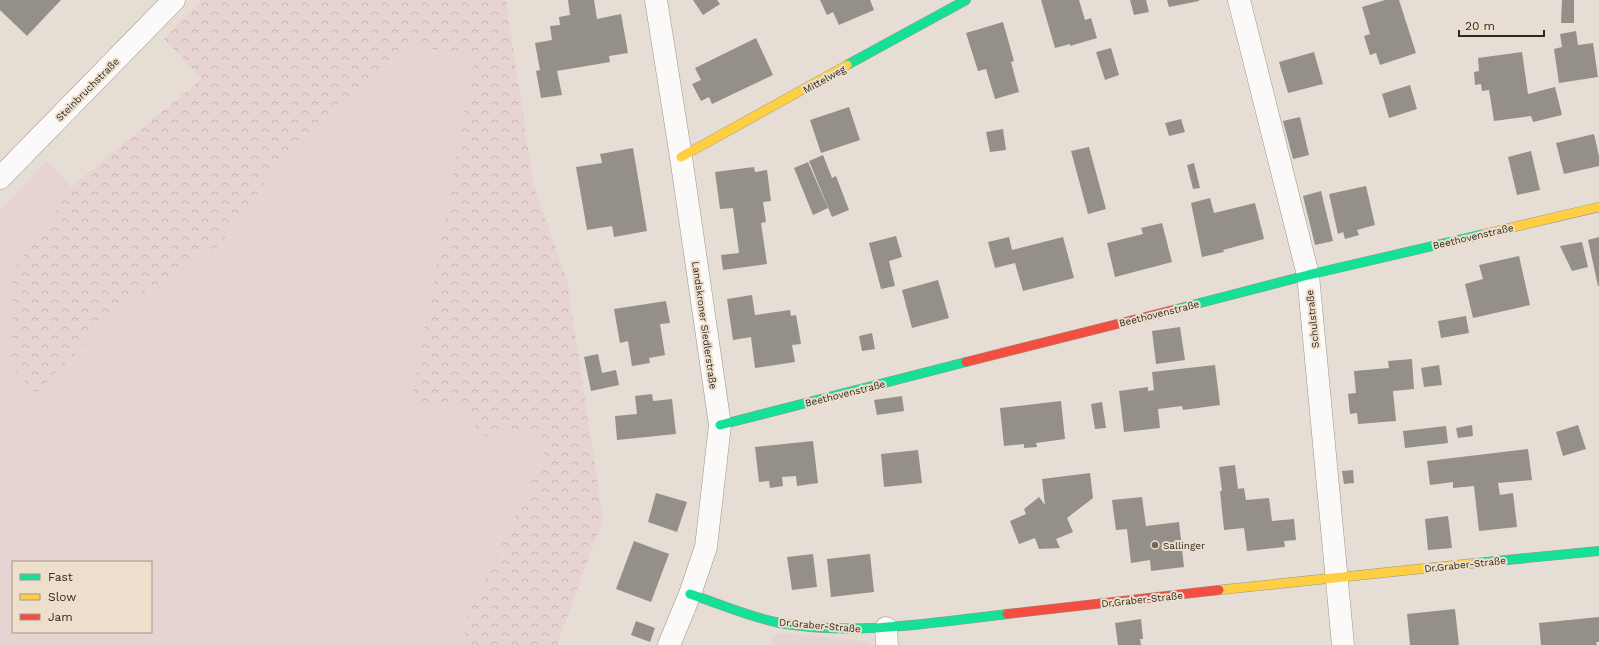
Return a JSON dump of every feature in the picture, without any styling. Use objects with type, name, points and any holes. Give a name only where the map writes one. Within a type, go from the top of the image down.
[{"type":"street","name":"Steinbruchstraße","points":[[0,178],[174,0]]},
{"type":"street","name":"Landskroner Siedlerstraße","points":[[656,0],[681,157],[720,425],[706,547],[690,594],[669,645]]},
{"type":"street","name":"Mittelweg","points":[[681,157],[966,0]]},
{"type":"street","name":"Schulstraße","points":[[1241,0],[1308,275],[1343,645]]},
{"type":"street","name":"Beethovenstraße","points":[[720,425],[1308,275],[1599,207]]},
{"type":"street","name":"Dr.Graber-Straße","points":[[690,594],[770,621],[846,628],[886,637],[1337,577],[1599,551]]},
{"type":"green space","points":[[201,0],[506,0],[533,183],[567,280],[603,519],[557,645],[464,645],[465,621],[545,455],[530,432],[485,436],[452,402],[410,409],[475,56],[410,46],[292,145],[220,245],[125,304],[36,393],[12,368],[13,271],[71,187],[202,79],[164,39]]},
{"type":"green space","points":[[411,46],[475,56],[410,409],[452,402],[485,436],[530,432],[545,455],[465,621],[464,645],[0,645],[0,210],[47,161],[71,187],[13,271],[36,392],[125,304],[220,245],[292,145]]},
{"type":"green space","points":[[782,633],[870,641],[871,645],[772,645],[772,636]]},
{"type":"building","points":[[0,0],[61,0],[27,36],[0,10]]},
{"type":"building","points":[[568,0],[594,0],[597,19],[621,14],[628,53],[609,56],[610,62],[557,71],[562,95],[541,98],[536,71],[540,70],[535,43],[552,40],[550,26],[560,25],[559,17],[570,15]]},
{"type":"building","points":[[693,0],[717,0],[720,4],[703,15]]},
{"type":"building","points":[[820,0],[870,0],[874,10],[839,25],[833,12],[827,15]]},
{"type":"building","points":[[1041,0],[1079,0],[1085,20],[1091,18],[1097,38],[1070,46],[1070,44],[1055,48]]},
{"type":"building","points":[[1130,0],[1146,0],[1149,12],[1134,15]]},
{"type":"building","points":[[1167,0],[1199,0],[1199,1],[1169,7]]},
{"type":"building","points":[[1385,0],[1399,0],[1416,53],[1380,65],[1376,53],[1370,55],[1364,36],[1370,34],[1362,7]]},
{"type":"building","points":[[1562,0],[1574,0],[1574,23],[1561,23]]},
{"type":"building","points":[[1003,22],[1014,61],[1011,62],[1019,92],[995,99],[986,69],[978,71],[966,33]]},
{"type":"building","points":[[1576,31],[1578,45],[1593,43],[1598,77],[1559,83],[1554,49],[1562,47],[1560,34]]},
{"type":"building","points":[[756,38],[773,75],[712,104],[709,97],[701,101],[692,84],[701,80],[695,68]]},
{"type":"building","points":[[1111,48],[1119,75],[1105,80],[1096,52]]},
{"type":"building","points":[[1314,52],[1323,84],[1288,93],[1279,62]]},
{"type":"building","points":[[1522,52],[1528,94],[1555,87],[1562,115],[1533,122],[1531,116],[1494,121],[1489,90],[1482,91],[1481,84],[1475,85],[1474,72],[1479,71],[1478,58]]},
{"type":"building","points":[[1410,85],[1417,109],[1389,118],[1382,94]]},
{"type":"building","points":[[849,107],[860,140],[821,153],[810,120]]},
{"type":"building","points":[[1300,117],[1309,155],[1293,159],[1283,121]]},
{"type":"building","points":[[1181,119],[1185,132],[1169,136],[1165,123]]},
{"type":"building","points":[[1003,129],[1006,150],[990,152],[986,132]]},
{"type":"building","points":[[1594,134],[1599,156],[1599,166],[1564,174],[1556,143]]},
{"type":"building","points":[[1089,147],[1106,209],[1088,214],[1071,151]]},
{"type":"building","points":[[633,148],[647,231],[614,237],[612,226],[587,230],[576,167],[602,163],[600,154]]},
{"type":"building","points":[[1531,151],[1540,190],[1517,195],[1508,157]]},
{"type":"building","points":[[823,155],[832,178],[836,176],[849,210],[832,217],[809,161]]},
{"type":"building","points":[[808,162],[828,208],[813,215],[794,168]]},
{"type":"building","points":[[1194,163],[1200,188],[1193,189],[1187,165]]},
{"type":"building","points":[[754,167],[755,172],[767,170],[771,201],[763,202],[766,222],[761,223],[767,264],[723,270],[721,255],[739,253],[733,208],[720,209],[715,172]]},
{"type":"building","points":[[1366,186],[1375,225],[1357,230],[1359,235],[1345,239],[1343,232],[1338,234],[1329,194]]},
{"type":"building","points":[[1321,191],[1333,241],[1315,245],[1303,196]]},
{"type":"building","points":[[1210,198],[1214,213],[1255,203],[1264,239],[1223,250],[1224,252],[1202,257],[1191,203]]},
{"type":"building","points":[[1162,223],[1172,262],[1115,277],[1107,243],[1143,234],[1141,228]]},
{"type":"building","points":[[896,236],[902,257],[889,261],[895,286],[881,289],[869,243]]},
{"type":"building","points":[[1009,237],[1012,250],[1063,237],[1074,278],[1023,291],[1015,263],[995,268],[988,242]]},
{"type":"building","points":[[1599,237],[1599,286],[1598,286],[1588,240]]},
{"type":"building","points":[[1582,242],[1588,267],[1572,271],[1560,246]]},
{"type":"building","points":[[1519,256],[1530,305],[1473,318],[1465,284],[1483,279],[1479,265]]},
{"type":"building","points":[[938,280],[949,318],[912,328],[902,290]]},
{"type":"building","points":[[752,295],[755,315],[790,310],[791,316],[796,315],[801,344],[792,345],[795,362],[755,368],[751,337],[733,340],[727,299]]},
{"type":"building","points":[[666,301],[670,323],[660,324],[665,355],[649,358],[650,363],[632,366],[628,341],[620,343],[614,309]]},
{"type":"building","points":[[1466,316],[1469,333],[1441,338],[1438,321]]},
{"type":"building","points":[[1180,327],[1185,360],[1156,364],[1152,331]]},
{"type":"building","points":[[872,333],[875,349],[862,351],[859,336]]},
{"type":"building","points":[[598,354],[602,373],[616,370],[619,385],[591,391],[584,357]]},
{"type":"building","points":[[1412,359],[1414,389],[1393,391],[1396,421],[1358,424],[1357,413],[1350,414],[1348,394],[1356,393],[1354,371],[1389,368],[1388,361]]},
{"type":"building","points":[[1215,365],[1220,405],[1183,410],[1182,406],[1158,409],[1160,428],[1124,432],[1119,391],[1148,387],[1148,391],[1154,390],[1152,372]]},
{"type":"building","points":[[1439,365],[1442,385],[1424,387],[1421,368]]},
{"type":"building","points":[[652,394],[653,401],[672,399],[676,434],[617,440],[615,416],[637,414],[635,396]]},
{"type":"building","points":[[902,396],[904,411],[877,415],[874,400]]},
{"type":"building","points":[[1061,401],[1065,439],[1036,443],[1037,447],[1024,448],[1024,444],[1004,446],[1000,408]]},
{"type":"building","points":[[1102,402],[1106,428],[1095,429],[1091,404]]},
{"type":"building","points":[[1472,425],[1473,436],[1458,438],[1456,428]]},
{"type":"building","points":[[1578,425],[1586,449],[1563,456],[1556,432]]},
{"type":"building","points":[[1446,426],[1448,443],[1405,448],[1403,431]]},
{"type":"building","points":[[813,441],[818,483],[797,486],[796,476],[782,477],[783,486],[770,488],[769,481],[759,482],[755,447]]},
{"type":"building","points":[[1528,449],[1532,480],[1498,483],[1500,495],[1513,493],[1517,527],[1479,531],[1474,486],[1453,488],[1453,482],[1430,485],[1427,461]]},
{"type":"building","points":[[918,450],[922,483],[884,487],[881,454]]},
{"type":"building","points":[[1235,465],[1238,489],[1244,488],[1246,500],[1269,498],[1272,521],[1294,519],[1296,540],[1284,541],[1285,547],[1247,551],[1244,528],[1224,530],[1219,467]]},
{"type":"building","points":[[1353,470],[1354,483],[1344,484],[1342,471]]},
{"type":"building","points":[[1090,473],[1093,498],[1067,518],[1073,532],[1056,539],[1060,548],[1039,549],[1035,538],[1019,544],[1010,521],[1026,514],[1024,509],[1039,497],[1045,505],[1042,479]]},
{"type":"building","points":[[656,493],[687,502],[677,532],[648,522]]},
{"type":"building","name":"Sallinger","points":[[1142,497],[1146,526],[1179,522],[1184,567],[1151,571],[1150,560],[1131,563],[1127,529],[1116,530],[1112,500]]},
{"type":"building","points":[[1448,516],[1452,548],[1428,550],[1425,519]]},
{"type":"building","points":[[634,541],[669,554],[651,602],[616,589]]},
{"type":"building","points":[[813,554],[817,587],[792,590],[787,557]]},
{"type":"building","points":[[870,554],[874,592],[831,597],[827,559]]},
{"type":"building","points":[[1455,609],[1459,645],[1410,645],[1407,614]]},
{"type":"building","points":[[1599,617],[1599,642],[1596,642],[1597,645],[1541,645],[1539,623]]},
{"type":"building","points":[[1141,619],[1143,639],[1140,639],[1141,645],[1118,645],[1115,623]]},
{"type":"building","points":[[636,621],[655,628],[650,642],[631,635]]},
{"type":"traffic: fast","points":[[847,65],[966,0]]},
{"type":"traffic: fast","points":[[1173,310],[1308,275],[1484,234]]},
{"type":"traffic: fast","points":[[720,425],[966,362]]},
{"type":"traffic: fast","points":[[1476,563],[1599,551]]},
{"type":"traffic: fast","points":[[690,594],[757,617],[780,623],[808,627],[894,627],[1007,614]]},
{"type":"traffic: slow","points":[[681,157],[847,65]]},
{"type":"traffic: slow","points":[[1484,234],[1599,207]]},
{"type":"traffic: slow","points":[[1219,590],[1476,563]]},
{"type":"traffic: jam","points":[[966,362],[1173,310]]},
{"type":"traffic: jam","points":[[1007,614],[1219,590]]},
{"type":"place","name":"Sallinger","points":[[1155,545]]}]
